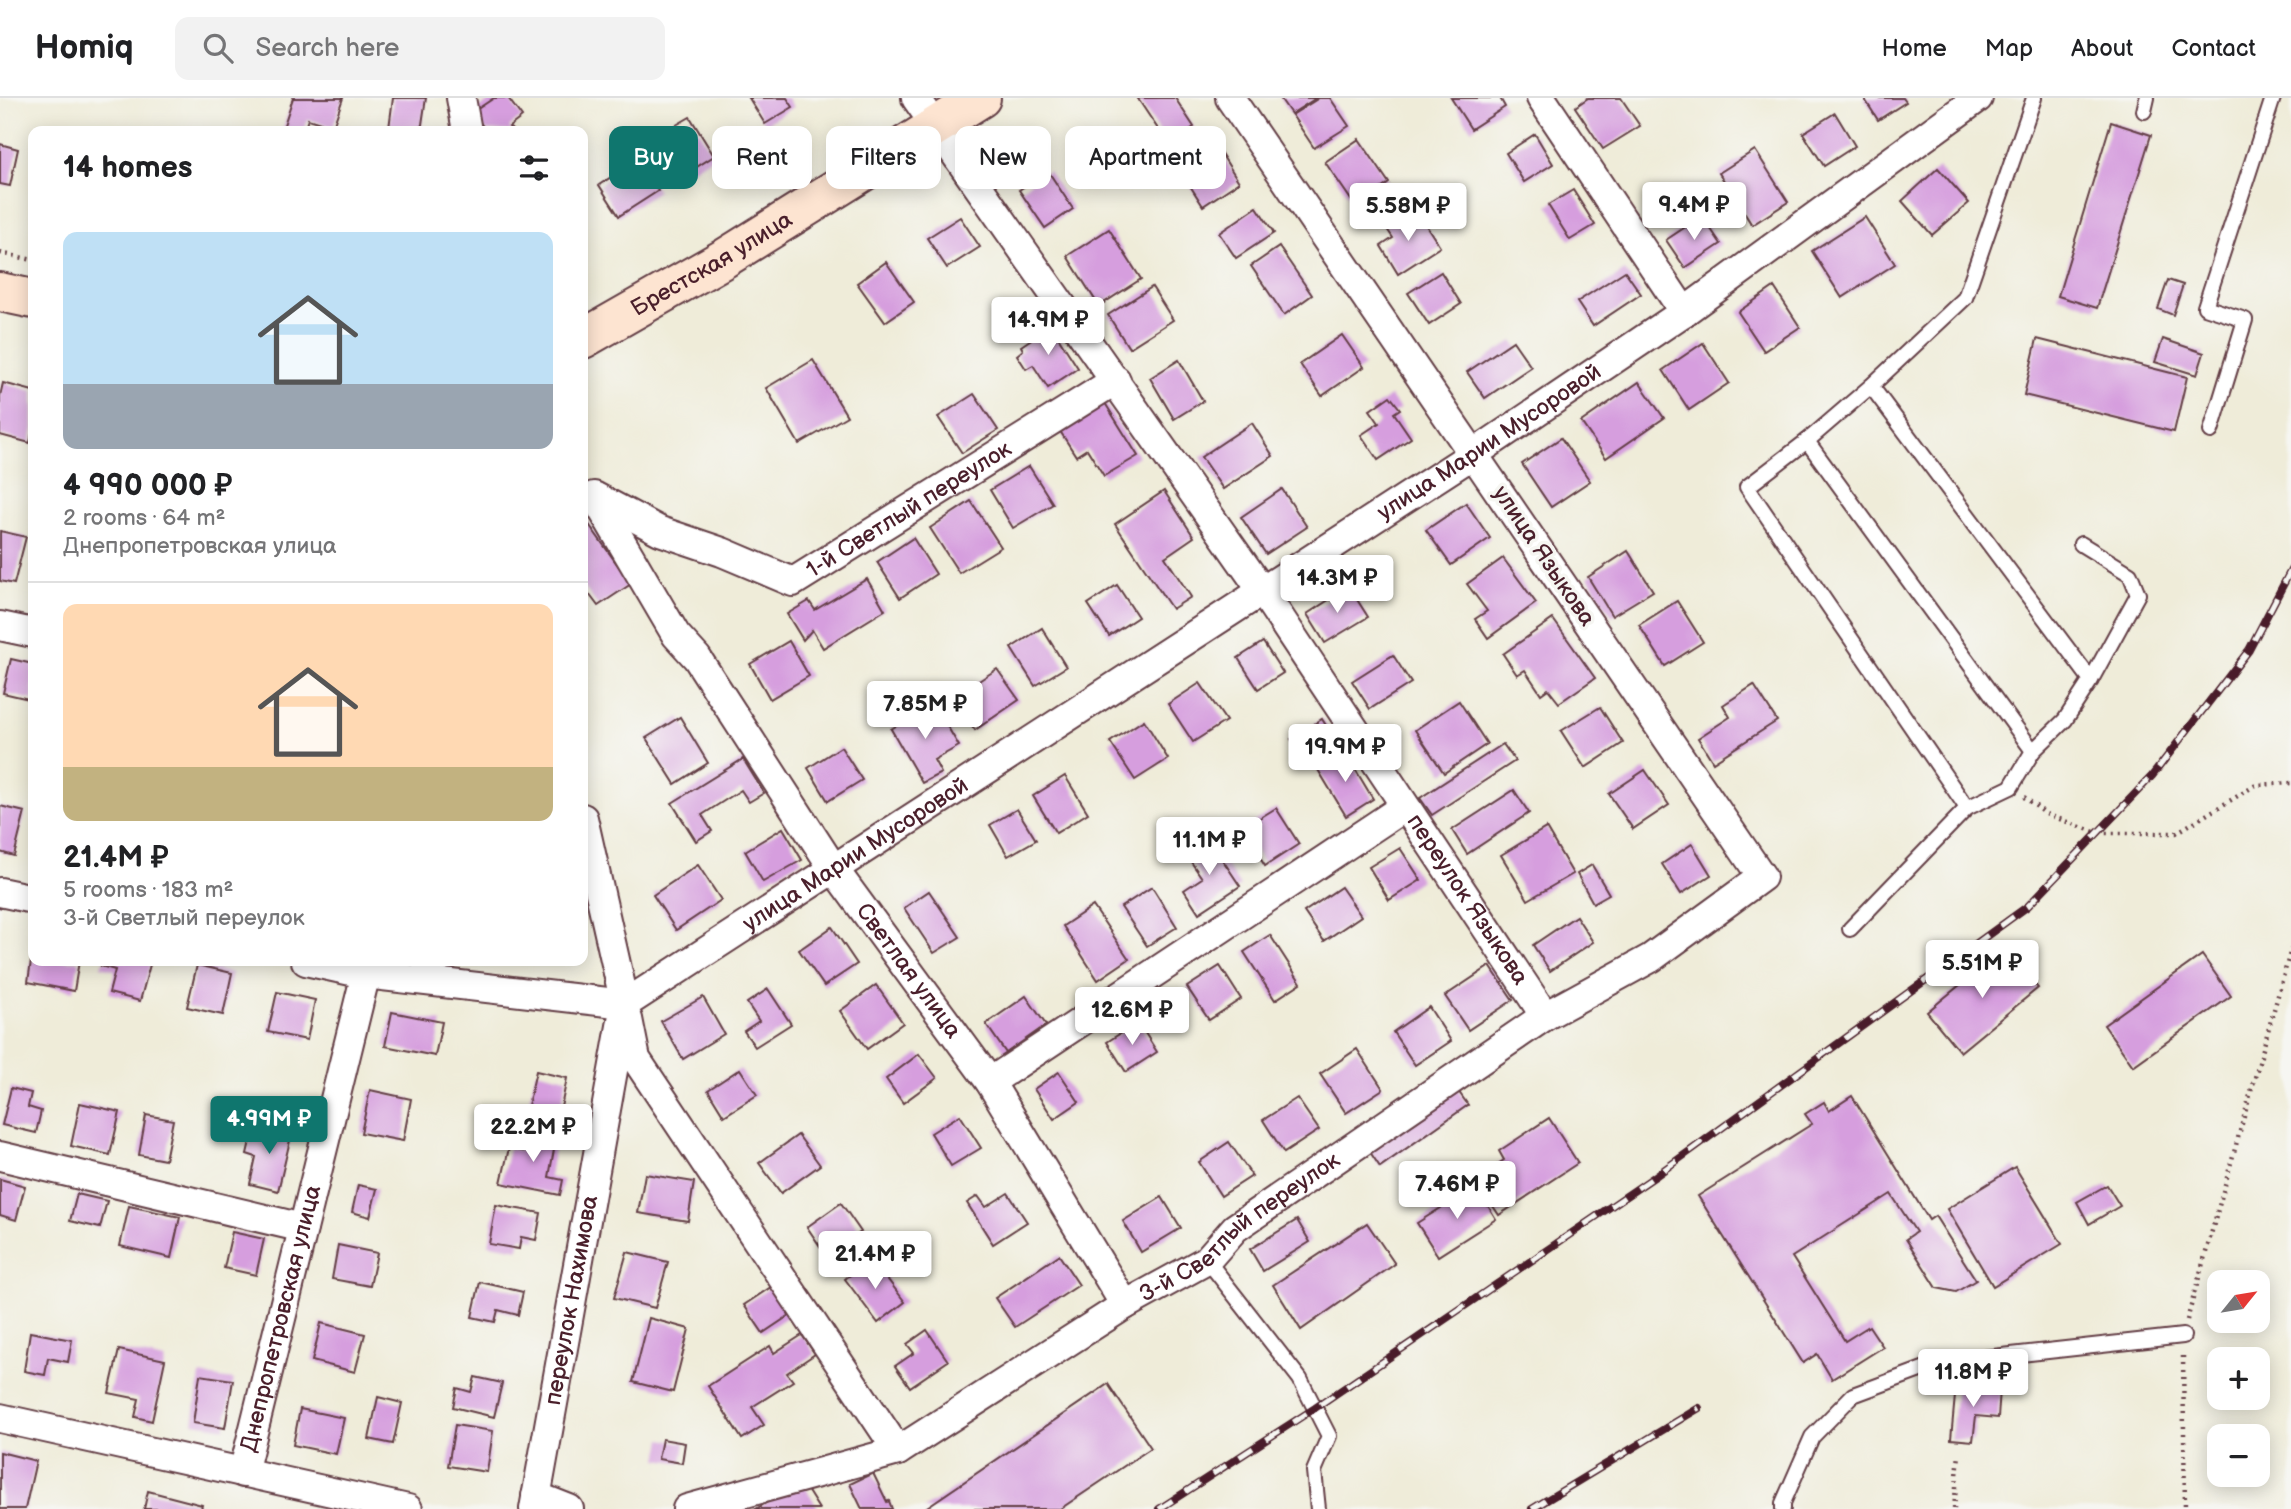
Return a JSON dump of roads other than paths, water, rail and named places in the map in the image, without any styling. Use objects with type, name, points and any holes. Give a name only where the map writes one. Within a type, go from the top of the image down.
[{"type":"street","points":[[461,98],[466,126]]},
{"type":"street","name":"Брестская улица","points":[[588,336],[726,258],[926,113],[981,98]]},
{"type":"street","name":"улица Языкова","points":[[1230,98],[1475,453],[1762,877]]},
{"type":"street","points":[[1541,98],[1684,312]]},
{"type":"street","name":"улица Марии Мусоровой","points":[[625,1004],[1475,453],[1684,312],[1978,98]]},
{"type":"street","name":"переулок Языкова","points":[[926,113],[1263,592],[1545,1016]]},
{"type":"street","points":[[0,292],[28,298]]},
{"type":"street","name":"1-й Светлый переулок","points":[[589,491],[660,531],[722,552],[793,582],[1116,380]]},
{"type":"street","name":"Светлая улица","points":[[589,491],[676,635],[697,658],[833,868],[990,1082],[1125,1305]]},
{"type":"street","points":[[0,626],[28,632]]},
{"type":"street","points":[[990,1082],[1404,807]]},
{"type":"street","name":"переулок Нахимова","points":[[535,1502],[625,1004],[588,840]]},
{"type":"street","name":"3-й Светлый переулок","points":[[687,1509],[898,1451],[1125,1305],[1207,1260],[1235,1228],[1545,1016],[1651,958],[1762,877]]},
{"type":"street","points":[[0,892],[28,898]]},
{"type":"street","points":[[367,967],[625,1004],[636,1059],[898,1451]]},
{"type":"street","name":"Днепропетровская улица","points":[[243,1473],[367,967]]},
{"type":"street","points":[[0,1156],[303,1228]]},
{"type":"street","points":[[0,1418],[408,1509]]},
{"type":"street","points":[[535,1502],[569,1509]]},
{"type":"lane","points":[[1967,808],[1747,488],[1871,386],[1965,298],[2034,98]]},
{"type":"lane","points":[[2211,431],[2245,320],[2205,307],[2273,98]]},
{"type":"lane","points":[[1871,386],[2091,680]]},
{"type":"lane","points":[[1807,441],[2034,751]]},
{"type":"lane","points":[[1850,929],[1967,808],[2011,786],[2034,751],[2065,720],[2091,680],[2138,594],[2130,574],[2081,544]]},
{"type":"lane","points":[[1207,1260],[1300,1379],[1329,1436],[1314,1471],[1318,1509]]},
{"type":"lane","points":[[1783,1509],[1783,1503],[1812,1437],[1853,1395],[1939,1363],[2183,1336]]},
{"type":"railway","points":[[1159,1509],[1315,1408],[1654,1177],[2028,906],[2152,776],[2249,650],[2291,570]]},
{"type":"railway","points":[[1532,1509],[1699,1408]]}]
